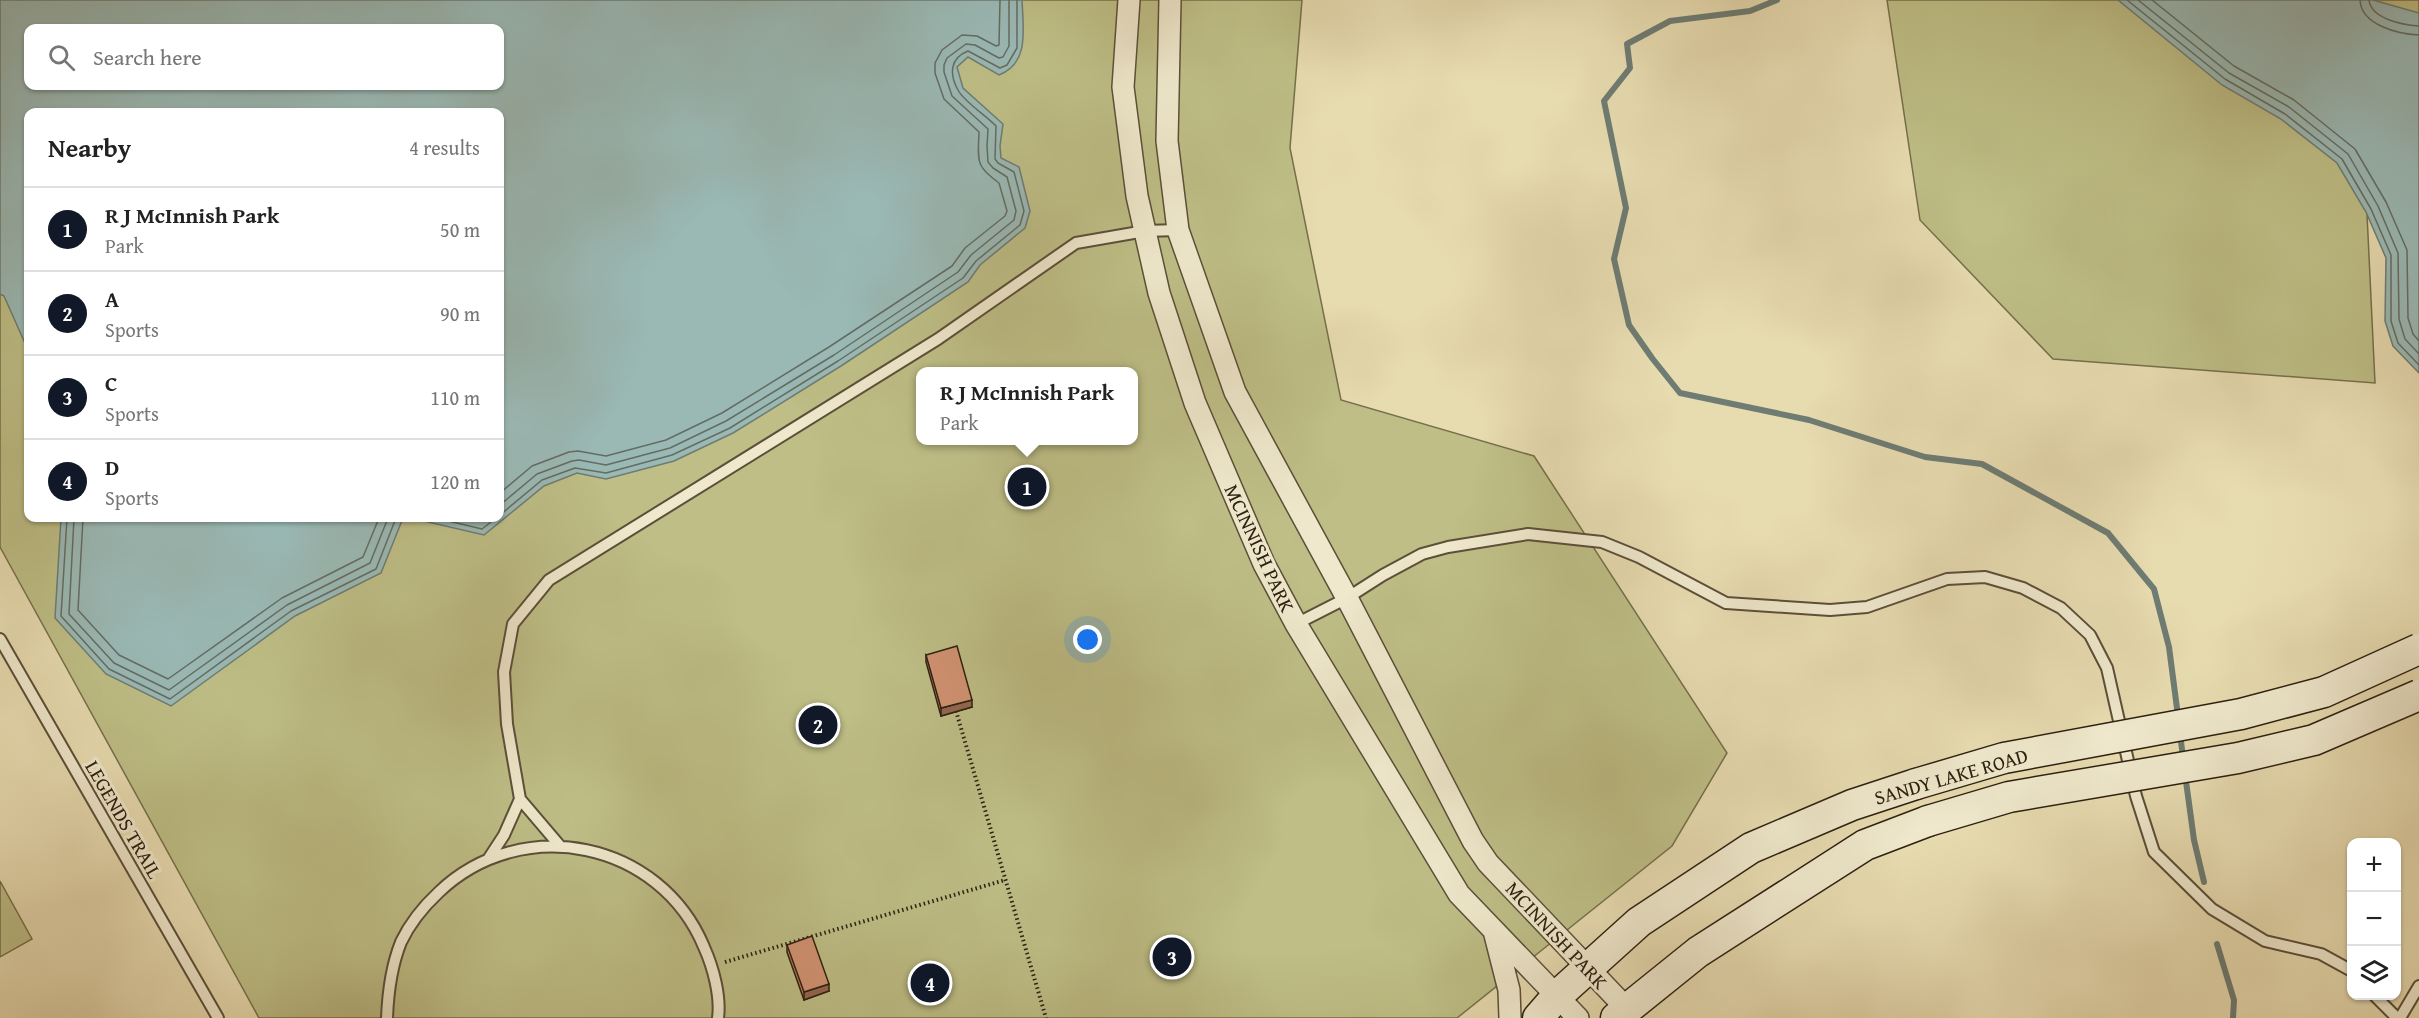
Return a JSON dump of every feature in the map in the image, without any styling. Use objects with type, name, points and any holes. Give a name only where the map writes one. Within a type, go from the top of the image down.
[{"type":"main road","name":"SANDY LAKE ROAD","points":[[1547,1007],[1639,922],[1751,848],[1852,805],[2004,758],[2241,714],[2324,692],[2419,649]]},
{"type":"main road","name":"SANDY LAKE ROAD","points":[[1626,1015],[1698,952],[1865,845],[1928,821],[2009,797],[2238,758],[2314,740],[2419,695]]},
{"type":"street","name":"MCINNISH PARK","points":[[1129,0],[1124,87],[1137,195],[1145,231],[1160,293],[1195,403],[1264,564],[1296,624],[1459,894],[1494,931],[1547,1007],[1578,1018]]},
{"type":"street","name":"MCINNISH PARK","points":[[1170,0],[1167,141],[1178,230],[1235,392],[1347,598],[1473,841],[1488,863],[1588,968],[1626,1015]]},
{"type":"street","points":[[1494,931],[1509,990],[1510,1018]]},
{"type":"lane","points":[[560,846],[520,799],[507,724],[504,672],[513,624],[549,580],[938,339],[1076,243],[1145,231],[1178,230]]},
{"type":"lane","points":[[1296,624],[1347,598],[1422,554],[1448,547],[1528,534],[1602,542],[1639,557],[1726,603],[1830,610],[1867,607],[1947,579],[1984,577],[2023,588],[2061,608],[2090,635],[2107,668],[2134,791],[2154,852],[2221,915],[2265,941],[2321,954],[2347,968]]},
{"type":"lane","name":"LEGENDS TRAIL","points":[[0,639],[218,1018]]},
{"type":"lane","points":[[489,858],[504,836],[520,799]]},
{"type":"lane","points":[[387,1018],[389,981],[402,942],[423,907],[453,879],[489,858],[524,848],[560,846],[601,852],[639,869],[671,895],[696,928],[712,966],[718,1018]]},
{"type":"lane","points":[[2379,1000],[2398,1018],[2419,986]]},
{"type":"path","points":[[956,711],[1046,1018]]},
{"type":"path","points":[[712,966],[1005,880]]},
{"type":"green space","points":[[0,0],[1302,0],[1290,148],[1341,400],[1534,456],[1727,753],[1672,846],[1457,1018],[259,1018],[0,547]]},
{"type":"green space","points":[[1887,0],[2419,0],[2419,114],[2364,150],[2375,383],[2053,359],[1920,220]]},
{"type":"green space","points":[[0,881],[32,939],[0,957]]},
{"type":"water","points":[[0,0],[1022,0],[1023,44],[1016,62],[999,75],[968,57],[957,67],[963,88],[1003,124],[1001,158],[1019,167],[1030,211],[1025,228],[980,265],[968,282],[841,366],[733,433],[674,461],[606,479],[577,473],[544,486],[504,519],[504,108],[24,108],[24,341],[4,296],[0,294]]},
{"type":"water","points":[[2118,0],[2373,0],[2419,13],[2419,373],[2393,346],[2385,321],[2386,258],[2366,212],[2337,163],[2281,119],[2222,85]]},
{"type":"water","points":[[61,522],[401,522],[381,573],[295,616],[171,706],[106,674],[55,618]]},
{"type":"water","points":[[428,522],[500,522],[484,535]]},
{"type":"building","points":[[957,646],[972,700],[941,708],[926,655]]},
{"type":"building","points":[[812,936],[829,984],[804,992],[787,945]]},
{"type":"waterway","points":[[1777,0],[1750,11],[1670,21],[1627,44],[1630,68],[1604,101],[1626,208],[1614,259],[1629,325],[1680,393],[1809,420],[1925,457],[1982,464],[2108,533],[2154,589],[2169,647],[2178,716]]},
{"type":"waterway","points":[[2180,733],[2183,758]]},
{"type":"waterway","points":[[2185,774],[2194,840],[2204,882]]},
{"type":"waterway","points":[[2217,944],[2234,1000],[2233,1018]]},
{"type":"place","name":"R J McInnish Park","points":[[1027,487]]},
{"type":"place","name":"A","points":[[818,725]]},
{"type":"place","name":"C","points":[[1172,957]]},
{"type":"place","name":"D","points":[[930,983]]}]
